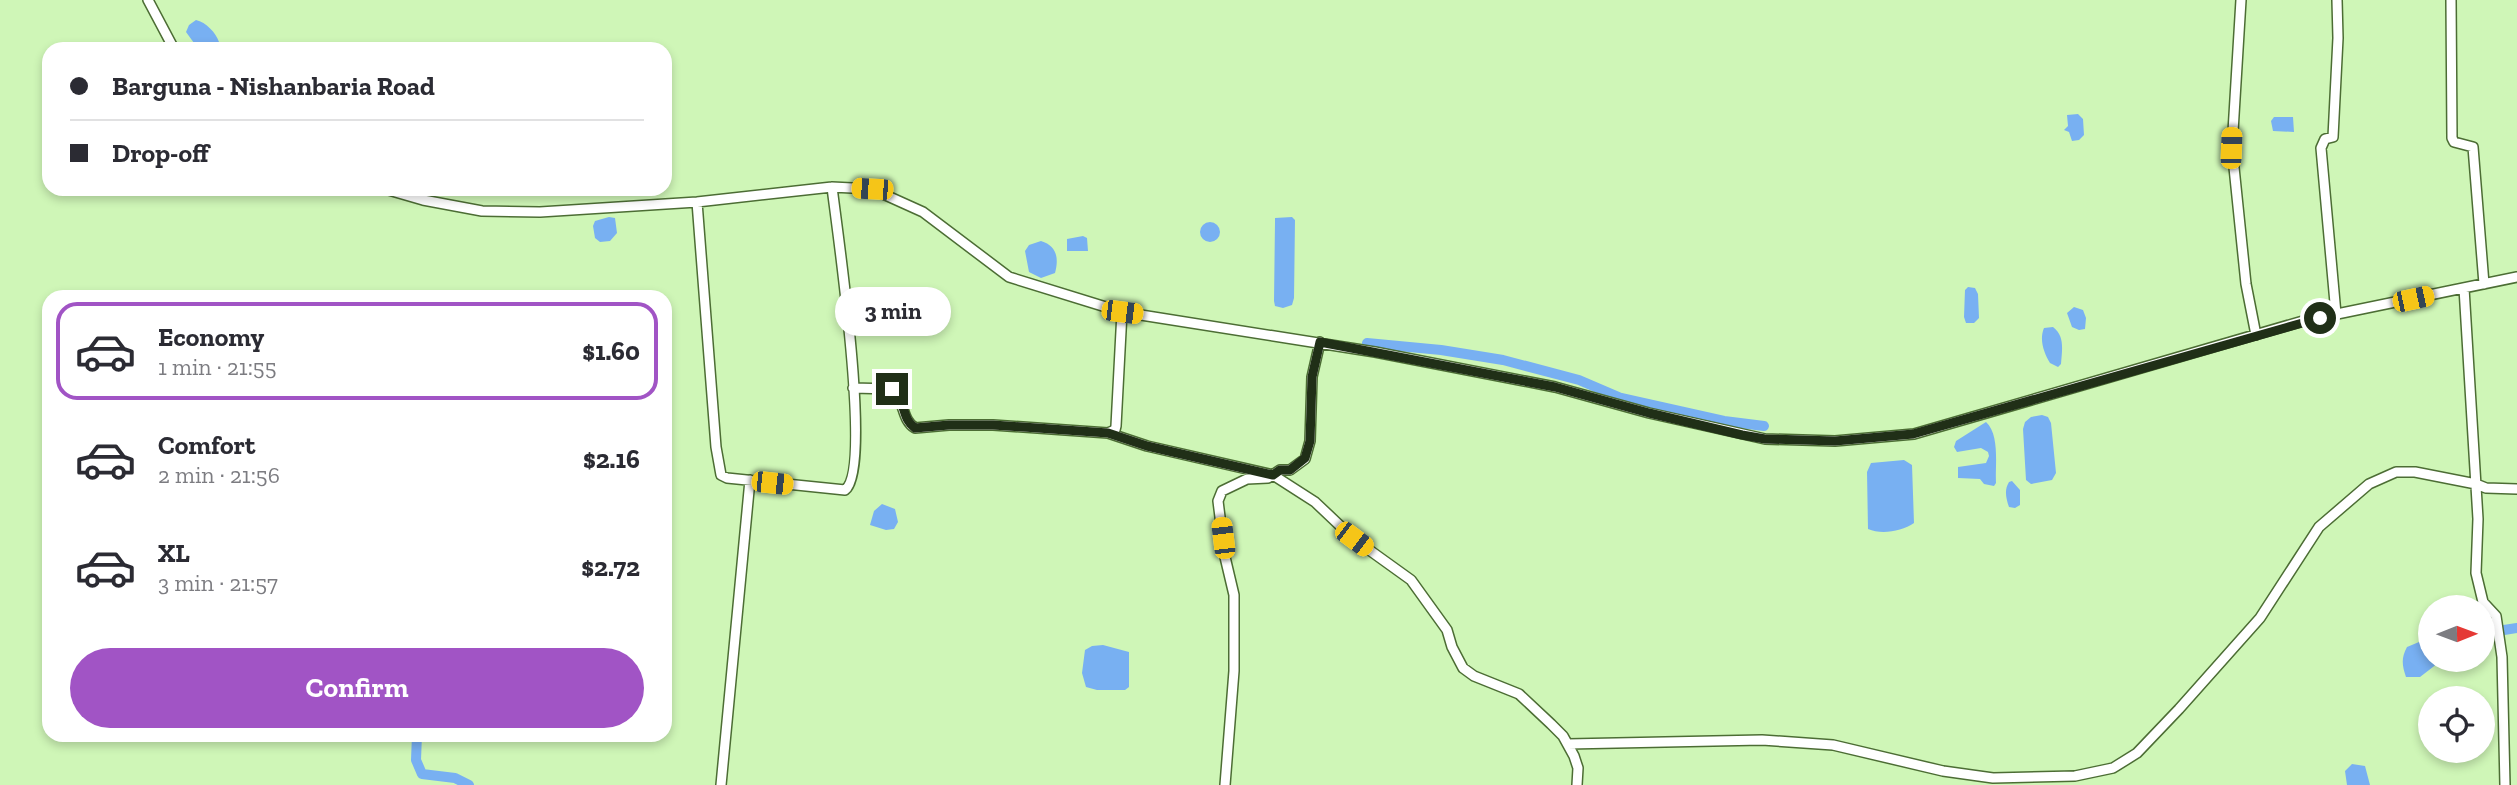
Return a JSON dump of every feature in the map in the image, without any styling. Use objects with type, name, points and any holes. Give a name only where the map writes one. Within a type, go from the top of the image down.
[{"type":"street","points":[[148,0],[170,42]]},
{"type":"street","points":[[2241,0],[2231,148],[2246,284],[2256,335]]},
{"type":"street","points":[[2336,314],[2321,148],[2325,139],[2333,137],[2338,38],[2337,0]]},
{"type":"street","points":[[2451,0],[2452,138],[2454,142],[2473,147],[2484,284]]},
{"type":"street","points":[[409,196],[482,211],[540,212],[697,202],[832,187],[872,189],[923,212],[1009,277],[1122,312],[1320,342],[1555,387],[1649,413],[1765,439],[1835,441],[1913,434],[2336,314],[2517,277]]},
{"type":"street","points":[[697,202],[718,466],[721,475],[727,478],[838,490],[849,487],[855,471],[857,450],[848,312],[832,187]]},
{"type":"street","points":[[2464,288],[2478,519],[2476,573],[2483,602],[2496,616],[2502,657],[2505,785]]},
{"type":"street","points":[[1108,433],[1115,430],[1116,426],[1122,312]]},
{"type":"street","points":[[1225,785],[1234,671],[1234,595],[1225,557],[1218,501],[1222,491],[1247,479],[1268,478],[1280,470],[1290,470],[1305,458],[1310,441],[1312,377],[1320,342]]},
{"type":"street","points":[[853,388],[892,389],[900,397],[907,420],[915,428],[993,425],[1108,433],[1147,446],[1273,475],[1315,502],[1354,539],[1411,580],[1447,630],[1463,668],[1474,676],[1519,694],[1552,724],[1568,744],[1578,768],[1577,785]]},
{"type":"street","points":[[1568,744],[1762,740],[1833,745],[1943,771],[1993,778],[2075,776],[2113,768],[2137,753],[2179,709],[2260,618],[2319,527],[2369,484],[2385,475],[2415,472],[2486,488],[2517,489]]},
{"type":"street","points":[[721,785],[750,480]]},
{"type":"water","points":[[196,20],[203,23],[216,35],[219,42],[193,42],[186,32],[189,25]]},
{"type":"water","points":[[2078,114],[2083,119],[2084,135],[2079,140],[2072,141],[2069,132],[2064,130],[2068,126],[2067,115]]},
{"type":"water","points":[[2274,117],[2293,117],[2294,132],[2273,131],[2271,121]]},
{"type":"water","points":[[1292,217],[1295,220],[1294,298],[1292,305],[1283,308],[1275,306],[1274,301],[1275,218]]},
{"type":"water","points":[[615,218],[617,233],[610,241],[600,242],[595,238],[593,226],[595,221]]},
{"type":"water","points":[[1210,222],[1217,225],[1220,232],[1217,239],[1210,242],[1203,239],[1200,232],[1203,225]]},
{"type":"water","points":[[1083,236],[1087,238],[1088,251],[1067,251],[1067,239]]},
{"type":"water","points":[[1041,241],[1054,249],[1057,262],[1055,273],[1041,278],[1029,272],[1025,251],[1029,245]]},
{"type":"water","points":[[1968,287],[1975,288],[1978,294],[1979,318],[1974,323],[1966,323],[1964,317],[1965,290]]},
{"type":"water","points":[[2074,307],[2083,310],[2086,318],[2085,329],[2072,327],[2067,313]]},
{"type":"water","points":[[2053,327],[2062,344],[2061,364],[2058,367],[2050,363],[2042,342],[2044,328]]},
{"type":"water","points":[[2031,417],[2048,417],[2051,423],[2056,473],[2052,480],[2031,484],[2026,480],[2023,429],[2025,422]]},
{"type":"water","points":[[1986,422],[1995,442],[1994,486],[1984,484],[1980,479],[1958,478],[1958,467],[1986,463],[1988,452],[1981,448],[1957,452],[1954,447],[1956,441]]},
{"type":"water","points":[[1904,460],[1912,465],[1914,523],[1892,531],[1868,529],[1867,472],[1871,463]]},
{"type":"water","points":[[2012,481],[2020,490],[2020,505],[2015,508],[2009,507],[2006,494],[2007,485]]},
{"type":"water","points":[[882,504],[895,509],[898,522],[894,529],[886,530],[870,525],[874,511]]},
{"type":"water","points":[[2418,642],[2418,672],[2426,672],[2420,677],[2406,677],[2403,662],[2407,647]]},
{"type":"water","points":[[1103,645],[1129,652],[1129,687],[1125,690],[1097,690],[1086,687],[1082,673],[1085,650]]},
{"type":"water","points":[[2352,764],[2365,766],[2370,785],[2347,785],[2345,771]]},
{"type":"waterway","points":[[1367,343],[1441,350],[1503,360],[1579,380],[1621,398],[1724,421],[1764,426]]},
{"type":"waterway","points":[[2504,630],[2517,628]]},
{"type":"waterway","points":[[417,742],[416,760],[422,774],[455,778],[469,785]]},
{"type":"route","points":[[892,389],[900,397],[907,420],[915,428],[993,425],[1108,433],[1147,446],[1273,475],[1280,470],[1290,470],[1305,458],[1310,441],[1312,377],[1320,342],[1555,387],[1742,435],[1765,439],[1835,441],[1913,434],[2320,318]]}]
